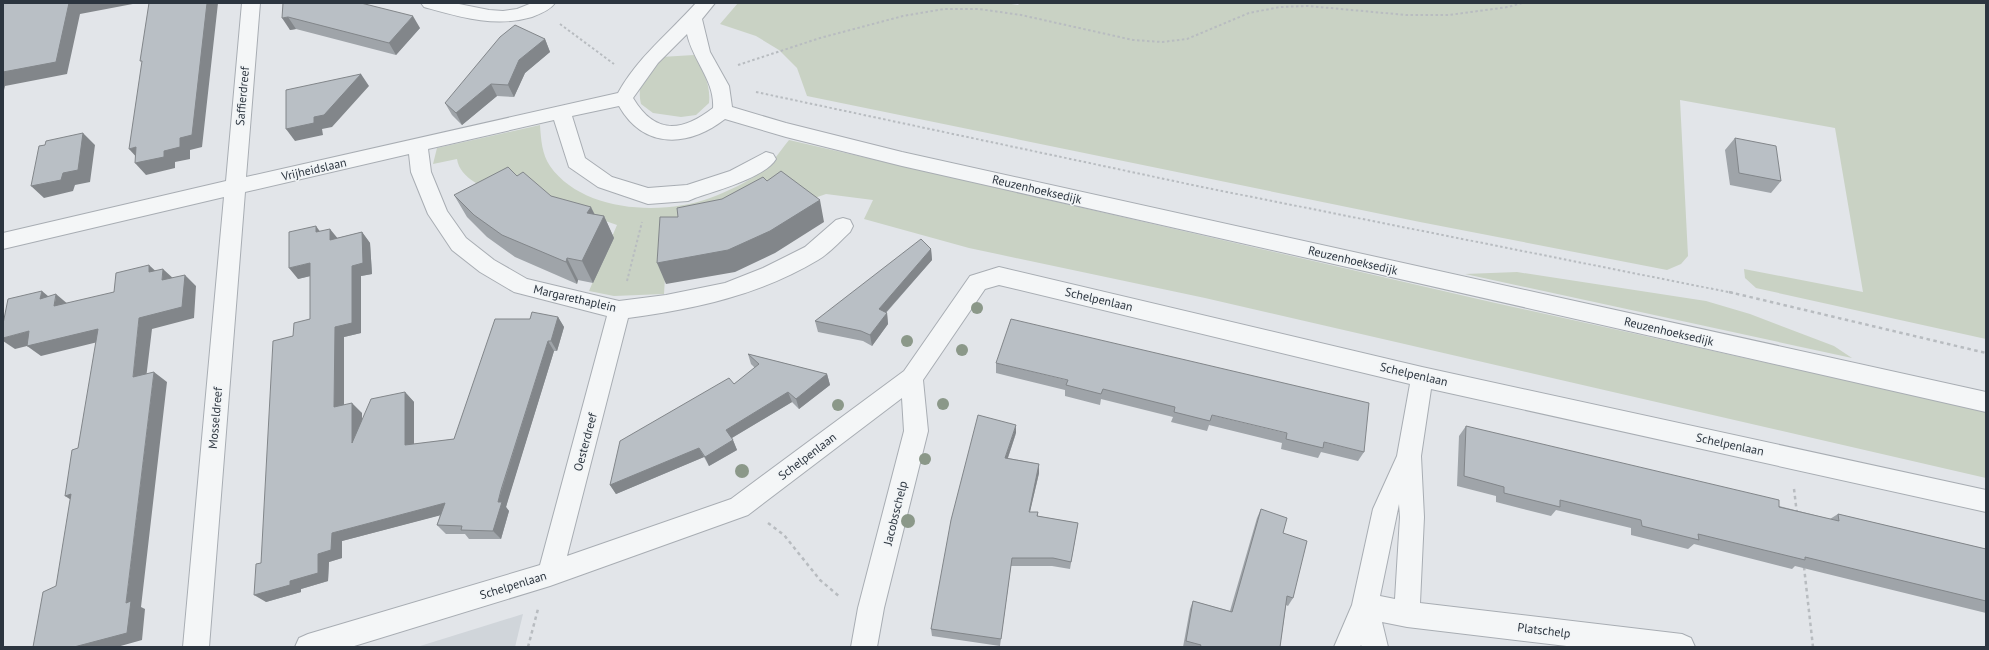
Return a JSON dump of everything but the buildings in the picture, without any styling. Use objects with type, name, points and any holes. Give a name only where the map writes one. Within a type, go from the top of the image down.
[{"type":"street","name":"Saffierdreef","points":[[234,188],[251,3]]},
{"type":"street","points":[[430,3],[499,18],[521,15],[546,3]]},
{"type":"street","points":[[693,18],[701,52],[718,81],[724,99],[722,111],[688,132],[665,133],[642,123],[631,111],[624,98],[635,78],[654,54],[693,18],[706,3]]},
{"type":"street","name":"Vrijheidslaan","points":[[3,241],[561,111],[624,98]]},
{"type":"street","points":[[561,111],[576,162],[605,182],[648,196],[688,193],[737,176],[766,159]]},
{"type":"street","name":"Reuzenhoeksedijk","points":[[722,111],[786,130],[902,159],[1986,402]]},
{"type":"street","name":"Margarethaplein","points":[[418,144],[421,172],[438,214],[459,244],[487,266],[522,286],[619,310],[666,304],[727,291],[771,274],[812,252],[843,226]]},
{"type":"street","name":"Mosseldreef","points":[[196,647],[234,188]]},
{"type":"street","name":"Schelpenlaan","points":[[308,647],[550,574],[739,507],[912,378],[978,282],[999,276],[1422,377],[1986,501]]},
{"type":"street","name":"Oesterdreef","points":[[550,574],[619,310]]},
{"type":"street","points":[[1407,614],[1412,517],[1409,456],[1422,377]]},
{"type":"street","name":"Jacobsschelp","points":[[864,647],[871,608],[916,431],[912,378]]},
{"type":"street","points":[[1348,647],[1365,606],[1385,509],[1409,456]]},
{"type":"street","points":[[1365,606],[1375,647]]},
{"type":"street","name":"Platschelp","points":[[1365,606],[1407,614],[1682,647]]},
{"type":"path","points":[[734,66],[820,38],[903,16],[944,9],[979,9],[1021,15],[1133,40],[1162,42],[1187,39],[1249,13],[1280,7],[1308,6],[1406,15],[1449,15],[1522,3]]},
{"type":"path","points":[[562,26],[597,51]]},
{"type":"path","points":[[750,91],[1202,187],[1712,288],[1986,353]]},
{"type":"path","points":[[626,282],[648,196]]},
{"type":"path","points":[[1790,457],[1798,520]]},
{"type":"path","points":[[739,507],[774,526],[784,535],[820,580],[846,602],[871,608]]},
{"type":"path","points":[[1803,560],[1813,647]]},
{"type":"shaded area","points":[[523,614],[515,647],[417,647]]},
{"type":"green space","points":[[738,3],[1005,3],[1018,5],[1020,3],[1986,3],[1986,339],[1756,288],[1745,278],[1744,269],[1863,292],[1835,128],[1680,100],[1688,256],[1681,264],[1667,270],[1420,222],[807,96],[797,68],[779,50],[756,36],[720,24]]},
{"type":"green space","points":[[694,55],[708,84],[709,103],[696,115],[681,117],[653,113],[641,104],[641,84],[647,73],[661,57]]},
{"type":"green space","points":[[540,125],[541,141],[545,157],[550,166],[564,181],[582,193],[602,201],[624,206],[647,208],[669,207],[691,204],[718,195],[743,183],[766,168],[789,140],[1491,302],[1986,411],[1986,478],[1205,298],[969,248],[864,219],[873,200],[826,194],[803,202],[668,231],[664,294],[614,296],[589,291],[617,225],[564,208],[502,194],[486,188],[472,180],[462,171],[457,159],[433,164],[437,148]]},
{"type":"green space","points":[[1517,272],[1706,301],[1750,314],[1834,346],[1852,358],[1465,274]]}]
